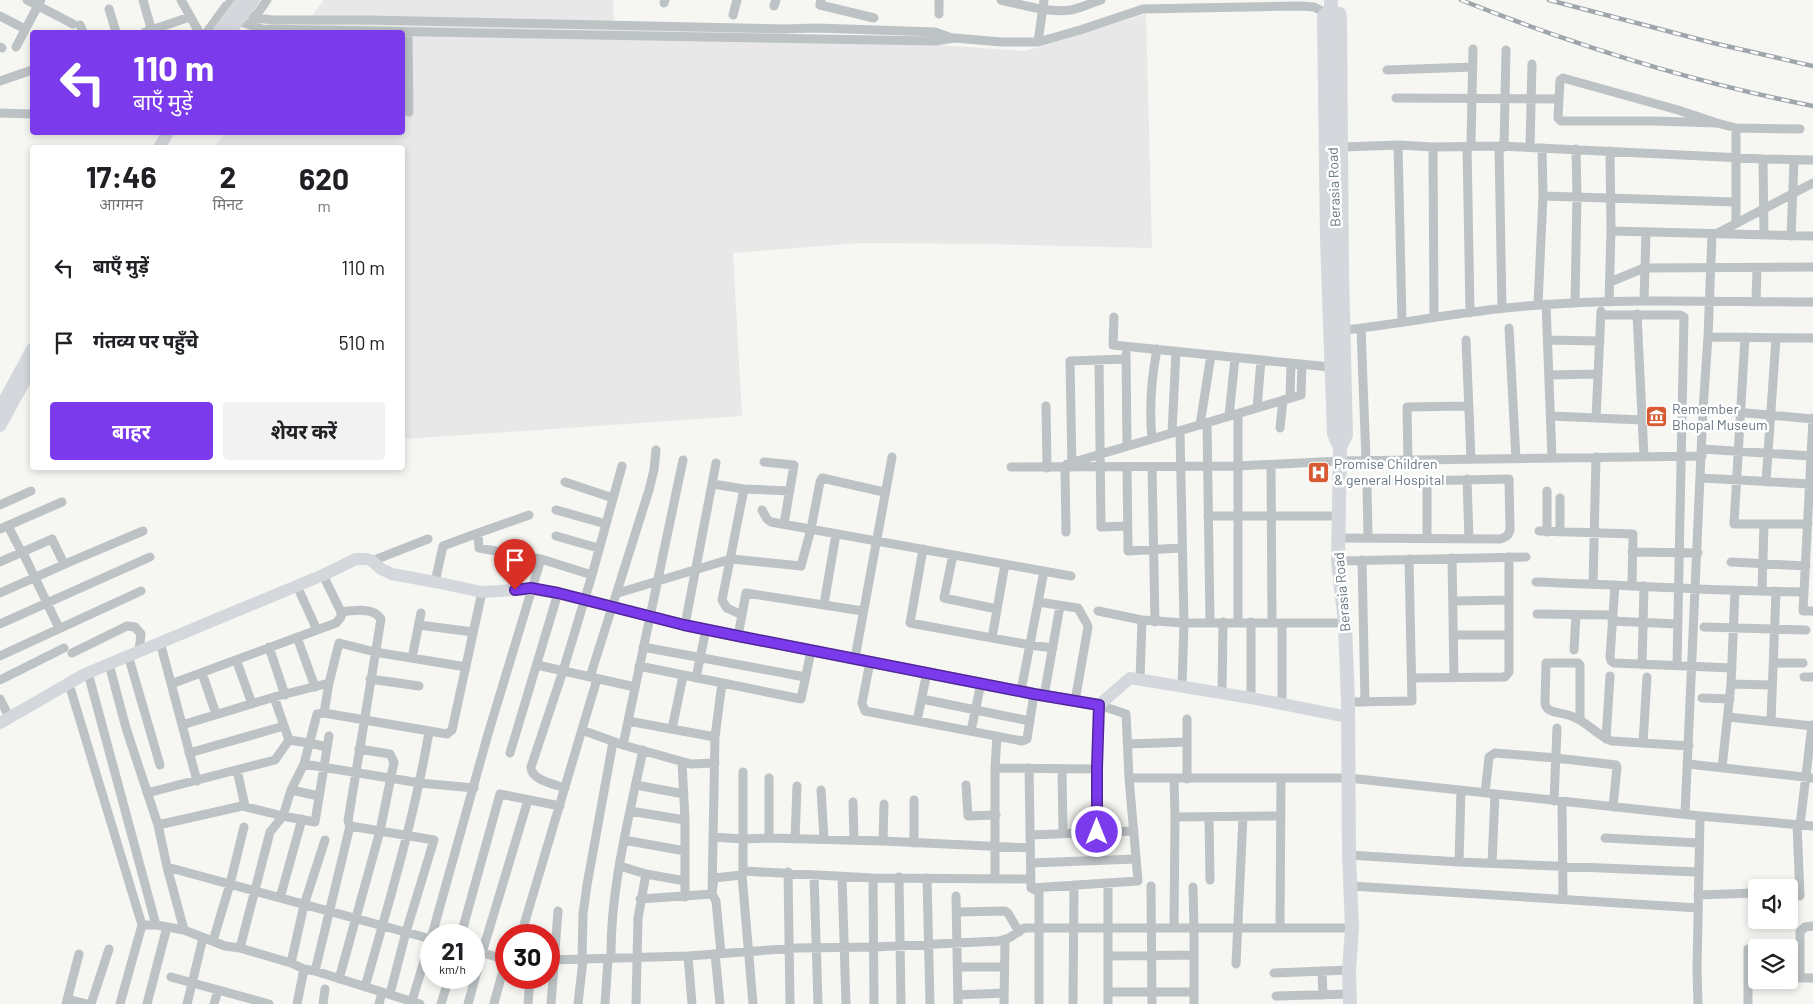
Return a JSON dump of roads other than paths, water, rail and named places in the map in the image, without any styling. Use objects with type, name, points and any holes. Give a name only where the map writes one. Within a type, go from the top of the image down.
[{"type":"main road","name":"Berasia Road","points":[[1328,6],[1340,430],[1338,561],[1345,623],[1348,702],[1349,855],[1352,928],[1349,970],[1350,999]]},
{"type":"street","points":[[27,0],[40,3],[79,27]]},
{"type":"street","points":[[143,0],[150,30]]},
{"type":"street","points":[[181,0],[198,30]]},
{"type":"street","points":[[210,30],[254,0]]},
{"type":"street","points":[[220,30],[238,11],[268,0]]},
{"type":"street","points":[[732,15],[737,0]]},
{"type":"street","points":[[821,0],[820,5],[874,18]]},
{"type":"street","points":[[939,0],[939,14]]},
{"type":"street","points":[[1001,0],[1043,4],[1058,10],[1071,5],[1100,0]]},
{"type":"street","points":[[1058,10],[1060,0]]},
{"type":"street","points":[[16,47],[40,3]]},
{"type":"street","points":[[238,11],[273,20],[816,28],[935,32],[955,38],[1001,42],[1038,42],[1143,9],[1277,3],[1300,3],[1314,7],[1328,6],[1341,15],[1347,435],[1340,456]]},
{"type":"street","points":[[1038,42],[1043,4]]},
{"type":"street","points":[[1328,6],[1324,18],[1325,214],[1333,434],[1340,456]]},
{"type":"street","points":[[109,9],[115,30]]},
{"type":"street","points":[[238,11],[260,30]]},
{"type":"street","points":[[231,30],[238,11]]},
{"type":"street","points":[[0,16],[25,29]]},
{"type":"street","points":[[155,30],[190,17]]},
{"type":"street","points":[[767,39],[769,28]]},
{"type":"street","points":[[409,112],[406,72],[408,32],[935,41],[955,38]]},
{"type":"street","points":[[1470,313],[1467,147],[1471,144],[1473,49]]},
{"type":"street","points":[[1502,309],[1502,146],[1506,99],[1506,50]]},
{"type":"street","points":[[1530,148],[1532,64]]},
{"type":"street","points":[[1387,70],[1473,67]]},
{"type":"street","points":[[0,81],[30,71]]},
{"type":"street","points":[[1718,123],[1645,120],[1560,121],[1558,118],[1560,80],[1563,78],[1736,128],[1800,129]]},
{"type":"street","points":[[1396,98],[1559,99]]},
{"type":"street","points":[[0,113],[30,114]]},
{"type":"street","points":[[1736,128],[1736,223]]},
{"type":"street","points":[[1343,147],[1398,145],[1433,147],[1502,146],[1813,160]]},
{"type":"street","points":[[1398,145],[1402,322]]},
{"type":"street","points":[[1433,147],[1434,317]]},
{"type":"street","points":[[1542,148],[1542,305],[1548,340],[1552,458]]},
{"type":"street","points":[[1575,303],[1576,149]]},
{"type":"street","points":[[1596,418],[1601,315],[1610,282],[1610,150]]},
{"type":"street","points":[[1763,159],[1764,235]]},
{"type":"street","points":[[1791,236],[1794,160]]},
{"type":"street","points":[[1714,234],[1813,183]]},
{"type":"street","points":[[1543,196],[1736,202]]},
{"type":"street","points":[[1611,232],[1813,236]]},
{"type":"street","points":[[1644,302],[1646,232]]},
{"type":"street","points":[[1685,814],[1710,268],[1714,234]]},
{"type":"street","points":[[1610,282],[1644,268],[1813,268]]},
{"type":"street","points":[[1756,302],[1757,268]]},
{"type":"street","points":[[1344,330],[1502,309],[1575,303],[1813,302]]},
{"type":"street","points":[[1637,314],[1644,456]]},
{"type":"street","points":[[1601,315],[1680,314],[1684,317],[1677,665]]},
{"type":"street","points":[[1114,317],[1112,345],[1330,367]]},
{"type":"street","points":[[1361,328],[1366,461]]},
{"type":"street","points":[[1510,328],[1516,459]]},
{"type":"street","points":[[1708,337],[1813,338]]},
{"type":"street","points":[[1745,337],[1734,524],[1808,524]]},
{"type":"street","points":[[1766,482],[1776,338]]},
{"type":"street","points":[[1466,340],[1471,459]]},
{"type":"street","points":[[1548,340],[1600,341]]},
{"type":"street","points":[[1127,346],[1127,446]]},
{"type":"street","points":[[1152,439],[1150,392],[1157,349]]},
{"type":"street","points":[[1176,351],[1176,432],[1180,467],[1184,623],[1182,686]]},
{"type":"street","points":[[0,408],[30,353]]},
{"type":"street","points":[[1210,622],[1207,467],[1203,424],[1211,355]]},
{"type":"street","points":[[1235,358],[1233,415],[1237,466],[1238,622]]},
{"type":"street","points":[[1099,360],[1101,527],[1127,526]]},
{"type":"street","points":[[1066,532],[1070,361],[1126,360]]},
{"type":"street","points":[[1257,408],[1261,360]]},
{"type":"street","points":[[1280,428],[1287,399],[1291,363]]},
{"type":"street","points":[[1067,466],[1127,446],[1300,395],[1302,364]]},
{"type":"street","points":[[0,426],[30,372]]},
{"type":"street","points":[[1549,375],[1598,374]]},
{"type":"street","points":[[1046,406],[1047,468]]},
{"type":"street","points":[[1408,460],[1407,407],[1469,406]]},
{"type":"street","points":[[1704,409],[1813,419],[1808,562],[1804,592],[1804,611],[1813,611]]},
{"type":"street","points":[[1551,416],[1642,420]]},
{"type":"street","points":[[525,924],[582,730],[613,607],[654,470],[656,450]]},
{"type":"street","points":[[1011,468],[1272,465],[1340,456],[1366,461],[1682,456],[1702,452],[1811,456]]},
{"type":"street","points":[[855,658],[884,492],[892,457]]},
{"type":"street","points":[[1593,584],[1596,457]]},
{"type":"street","points":[[623,745],[683,460]]},
{"type":"street","points":[[764,462],[794,465],[784,524]]},
{"type":"street","points":[[684,625],[716,463]]},
{"type":"street","points":[[1272,465],[1272,516],[1282,704]]},
{"type":"street","points":[[565,788],[535,776],[531,771],[531,766],[563,671],[622,466]]},
{"type":"street","points":[[1127,467],[1128,551],[1181,548]]},
{"type":"street","points":[[1152,467],[1155,622]]},
{"type":"street","points":[[618,593],[731,559],[801,566],[822,478],[884,492]]},
{"type":"street","points":[[1701,478],[1766,482],[1811,490]]},
{"type":"street","points":[[1467,479],[1469,539]]},
{"type":"street","points":[[1339,538],[1500,539],[1509,534],[1509,479],[1369,482],[1367,484],[1368,538]]},
{"type":"street","points":[[1427,480],[1427,539]]},
{"type":"street","points":[[565,482],[613,498]]},
{"type":"street","points":[[713,484],[744,489],[790,491]]},
{"type":"street","points":[[742,615],[727,608],[722,600],[744,489]]},
{"type":"street","points":[[0,505],[31,491]]},
{"type":"street","points":[[1547,491],[1543,531],[1633,534],[1632,586]]},
{"type":"street","points":[[1560,498],[1560,532]]},
{"type":"street","points":[[59,628],[22,553],[4,528],[62,502]]},
{"type":"street","points":[[556,510],[606,524]]},
{"type":"street","points":[[762,510],[771,522],[1071,576]]},
{"type":"street","points":[[435,582],[443,546],[529,515]]},
{"type":"street","points":[[1208,516],[1340,516]]},
{"type":"street","points":[[1762,591],[1764,524]]},
{"type":"street","points":[[0,593],[143,531]]},
{"type":"street","points":[[478,532],[479,548],[541,558],[592,575]]},
{"type":"street","points":[[824,604],[836,534]]},
{"type":"street","points":[[556,536],[598,548]]},
{"type":"street","points":[[0,562],[52,539],[64,564]]},
{"type":"street","points":[[372,561],[428,540]]},
{"type":"street","points":[[923,549],[910,623],[1052,648]]},
{"type":"street","points":[[1632,552],[1698,553]]},
{"type":"street","points":[[953,555],[944,598],[997,609]]},
{"type":"street","points":[[0,624],[150,556]]},
{"type":"street","points":[[1412,678],[1505,677],[1509,672],[1509,557]]},
{"type":"street","points":[[1338,561],[1526,557]]},
{"type":"street","points":[[435,924],[541,558]]},
{"type":"street","points":[[1452,558],[1454,678]]},
{"type":"street","points":[[0,699],[5,720],[88,673],[323,576],[356,559],[367,559],[392,574],[482,592],[531,588],[558,593],[684,625],[1099,705],[1126,714],[1129,778],[1138,881],[1074,885],[995,879],[842,877],[788,872],[742,873],[714,878],[712,894]]},
{"type":"street","points":[[1348,702],[1412,701],[1409,559]]},
{"type":"street","points":[[1362,560],[1365,702]]},
{"type":"street","points":[[1731,562],[1763,564],[1808,562]]},
{"type":"street","points":[[992,638],[1005,564]]},
{"type":"street","points":[[870,662],[862,703],[865,711],[1025,741],[1030,721],[1033,693],[1030,645],[1044,571]]},
{"type":"street","points":[[171,684],[237,662],[269,647],[336,623],[341,616],[341,612],[323,576]]},
{"type":"street","points":[[1536,582],[1696,590],[1804,592]]},
{"type":"street","points":[[1615,585],[1611,661],[1614,663],[1642,665],[1693,665],[1732,668]]},
{"type":"street","points":[[297,586],[317,630]]},
{"type":"street","points":[[1642,665],[1644,586]]},
{"type":"street","points":[[0,656],[141,591]]},
{"type":"street","points":[[1722,768],[1730,699],[1735,591]]},
{"type":"street","points":[[1771,721],[1776,591]]},
{"type":"street","points":[[240,948],[270,832],[283,816],[290,790],[304,764],[317,714],[324,713],[447,734],[452,730],[482,592]]},
{"type":"street","points":[[738,636],[746,592],[863,611]]},
{"type":"street","points":[[510,754],[558,593]]},
{"type":"street","points":[[1453,600],[1509,600]]},
{"type":"street","points":[[1038,602],[1078,608],[1087,624],[1075,701]]},
{"type":"street","points":[[1033,693],[1052,648],[1060,606]]},
{"type":"street","points":[[315,971],[350,826],[348,821],[381,619],[372,612],[354,610],[341,612]]},
{"type":"street","points":[[1098,611],[1155,622],[1345,623]]},
{"type":"street","points":[[412,658],[421,613]]},
{"type":"street","points":[[1537,614],[1576,615],[1644,623],[1677,624]]},
{"type":"street","points":[[1574,650],[1576,615]]},
{"type":"street","points":[[1140,680],[1142,620]]},
{"type":"street","points":[[1222,694],[1223,622]]},
{"type":"street","points":[[1251,622],[1251,698]]},
{"type":"street","points":[[419,625],[473,632]]},
{"type":"street","points":[[0,680],[127,626],[135,627],[141,634],[133,653],[160,765]]},
{"type":"street","points":[[1704,627],[1806,630]]},
{"type":"street","points":[[696,678],[706,629]]},
{"type":"street","points":[[1453,635],[1509,635]]},
{"type":"street","points":[[297,637],[315,687]]},
{"type":"street","points":[[160,642],[197,781]]},
{"type":"street","points":[[324,713],[339,643],[375,652],[466,667]]},
{"type":"street","points":[[269,647],[285,694]]},
{"type":"street","points":[[643,647],[805,677]]},
{"type":"street","points":[[639,666],[801,699],[811,651]]},
{"type":"street","points":[[237,662],[252,704]]},
{"type":"street","points":[[1580,719],[1580,665],[1578,663],[1546,664],[1545,707],[1548,710],[1580,719],[1606,739],[1689,746]]},
{"type":"street","points":[[1774,663],[1803,663]]},
{"type":"street","points":[[109,664],[126,728],[158,825],[184,930]]},
{"type":"street","points":[[536,665],[635,687]]},
{"type":"street","points":[[917,721],[927,672]]},
{"type":"street","points":[[88,673],[156,925]]},
{"type":"street","points":[[202,673],[216,714]]},
{"type":"street","points":[[672,729],[683,676]]},
{"type":"street","points":[[1606,739],[1610,676]]},
{"type":"street","points":[[1097,832],[1099,705],[1130,678],[1251,698],[1348,717]]},
{"type":"street","points":[[1643,743],[1647,678]]},
{"type":"street","points":[[370,679],[419,686]]},
{"type":"street","points":[[182,725],[274,697],[329,683]]},
{"type":"street","points":[[720,1004],[716,901],[712,894],[715,737],[722,683]]},
{"type":"street","points":[[971,731],[981,683]]},
{"type":"street","points":[[69,684],[142,925],[120,1004]]},
{"type":"street","points":[[1731,684],[1772,685]]},
{"type":"street","points":[[274,697],[289,740]]},
{"type":"street","points":[[1702,698],[1730,699]]},
{"type":"street","points":[[922,699],[1030,721]]},
{"type":"street","points":[[1728,717],[1812,726],[1809,778],[1799,824],[1800,896]]},
{"type":"street","points":[[1187,719],[1188,779]]},
{"type":"street","points":[[628,721],[715,737]]},
{"type":"street","points":[[190,753],[284,726]]},
{"type":"street","points":[[1557,728],[1556,758],[1563,867],[1563,899]]},
{"type":"street","points":[[582,730],[613,742],[682,762],[691,764],[715,762]]},
{"type":"street","points":[[365,987],[408,835],[429,732]]},
{"type":"street","points":[[158,825],[238,806],[315,822],[329,736]]},
{"type":"street","points":[[995,879],[995,768],[997,736]]},
{"type":"street","points":[[147,794],[275,760],[289,740]]},
{"type":"street","points":[[289,740],[309,742],[327,747]]},
{"type":"street","points":[[578,1004],[583,960],[583,914],[613,742]]},
{"type":"street","points":[[1128,744],[1187,742]]},
{"type":"street","points":[[339,979],[380,831],[394,762],[390,754],[359,750]]},
{"type":"street","points":[[605,1004],[610,928],[624,840],[643,750]]},
{"type":"street","points":[[1492,863],[1489,757],[1492,754],[1556,758],[1616,765],[1613,807]]},
{"type":"street","points":[[682,762],[685,820],[685,897]]},
{"type":"street","points":[[304,764],[420,783],[474,788]]},
{"type":"street","points":[[1688,764],[1809,778]]},
{"type":"street","points":[[995,768],[1097,768]]},
{"type":"street","points":[[1029,768],[1031,883],[1039,892],[1039,1004]]},
{"type":"street","points":[[1062,768],[1063,833]]},
{"type":"street","points":[[237,770],[245,806]]},
{"type":"street","points":[[743,772],[742,873],[753,1004]]},
{"type":"street","points":[[769,778],[769,838]]},
{"type":"street","points":[[1129,778],[1349,778],[1613,807],[1813,826]]},
{"type":"street","points":[[1174,779],[1174,928]]},
{"type":"street","points":[[1280,928],[1281,779]]},
{"type":"street","points":[[636,785],[684,794]]},
{"type":"street","points":[[966,785],[968,816],[996,815]]},
{"type":"street","points":[[795,839],[797,786]]},
{"type":"street","points":[[290,790],[319,796]]},
{"type":"street","points":[[821,790],[824,840]]},
{"type":"street","points":[[1459,862],[1460,790]]},
{"type":"street","points":[[464,924],[500,794],[560,806]]},
{"type":"street","points":[[485,931],[528,800]]},
{"type":"street","points":[[914,800],[914,843]]},
{"type":"street","points":[[853,802],[854,840]]},
{"type":"street","points":[[883,841],[884,804]]},
{"type":"street","points":[[630,812],[685,820]]},
{"type":"street","points":[[1175,817],[1281,816]]},
{"type":"street","points":[[1698,1004],[1700,816]]},
{"type":"street","points":[[1209,817],[1210,880]]},
{"type":"street","points":[[1236,964],[1243,817]]},
{"type":"street","points":[[280,898],[302,819]]},
{"type":"street","points":[[350,826],[434,840],[386,993],[379,1004]]},
{"type":"street","points":[[213,941],[244,827]]},
{"type":"street","points":[[1030,835],[1134,831]]},
{"type":"street","points":[[713,837],[883,841],[996,848],[1030,848]]},
{"type":"street","points":[[1606,838],[1699,843]]},
{"type":"street","points":[[291,963],[304,905],[325,840]]},
{"type":"street","points":[[624,840],[685,851]]},
{"type":"street","points":[[1349,855],[1459,862],[1698,872]]},
{"type":"street","points":[[1031,863],[1136,860]]},
{"type":"street","points":[[620,866],[646,874],[685,881]]},
{"type":"street","points":[[167,867],[420,935]]},
{"type":"street","points":[[788,872],[790,1004]]},
{"type":"street","points":[[636,1004],[638,918],[646,874]]},
{"type":"street","points":[[814,875],[818,1004]]},
{"type":"street","points":[[842,877],[846,1004]]},
{"type":"street","points":[[873,878],[874,1004]]},
{"type":"street","points":[[899,878],[901,1004]]},
{"type":"street","points":[[927,878],[930,1004]]},
{"type":"street","points":[[1108,883],[1108,1004]]},
{"type":"street","points":[[1073,1004],[1074,885]]},
{"type":"street","points":[[1151,886],[1152,1004]]},
{"type":"street","points":[[1351,886],[1698,908]]},
{"type":"street","points":[[1192,887],[1194,1004]]},
{"type":"street","points":[[1698,895],[1748,893]]},
{"type":"street","points":[[640,899],[712,894]]},
{"type":"street","points":[[956,896],[958,1000],[1004,993]]},
{"type":"street","points":[[556,924],[558,911]]},
{"type":"street","points":[[957,912],[1005,911],[1018,932]]},
{"type":"street","points":[[142,925],[156,925],[184,930],[225,946],[240,948],[291,963],[304,969],[416,1003],[420,986]]},
{"type":"street","points":[[1813,926],[1804,926],[1800,932],[1800,978],[1813,978]]},
{"type":"street","points":[[147,1004],[167,928]]},
{"type":"street","points":[[560,960],[688,956],[748,950],[874,948],[1004,940],[1024,928],[1352,928]]},
{"type":"street","points":[[186,1004],[203,938]]},
{"type":"street","points":[[1004,940],[1004,1004]]},
{"type":"street","points":[[91,1004],[109,949]]},
{"type":"street","points":[[79,954],[67,1002],[88,1004]]},
{"type":"street","points":[[1108,956],[1194,955]]},
{"type":"street","points":[[688,956],[692,1004]]},
{"type":"street","points":[[958,967],[1004,966]]},
{"type":"street","points":[[297,1004],[304,969]]},
{"type":"street","points":[[1274,973],[1349,970]]},
{"type":"street","points":[[1322,971],[1323,995]]},
{"type":"street","points":[[171,977],[218,990],[245,1001],[269,1004]]},
{"type":"street","points":[[323,1004],[325,989]]},
{"type":"street","points":[[441,1004],[446,989]]},
{"type":"street","points":[[468,1004],[471,989]]},
{"type":"street","points":[[494,1003],[498,989]]},
{"type":"street","points":[[528,1004],[529,989]]},
{"type":"street","points":[[551,989],[551,1004]]},
{"type":"street","points":[[1748,1004],[1750,989]]},
{"type":"street","points":[[214,1004],[218,990]]},
{"type":"street","points":[[1108,992],[1194,992]]},
{"type":"street","points":[[1276,996],[1323,995],[1350,999]]},
{"type":"railway","points":[[1461,0],[1547,32],[1634,61],[1723,86],[1813,106]]},
{"type":"railway","points":[[1549,0],[1713,43],[1813,66]]},
{"type":"place","name":"Remember Bhopal Museum","points":[[1656,417]]},
{"type":"place","name":"Promise Children & general Hospital","points":[[1318,472]]}]
